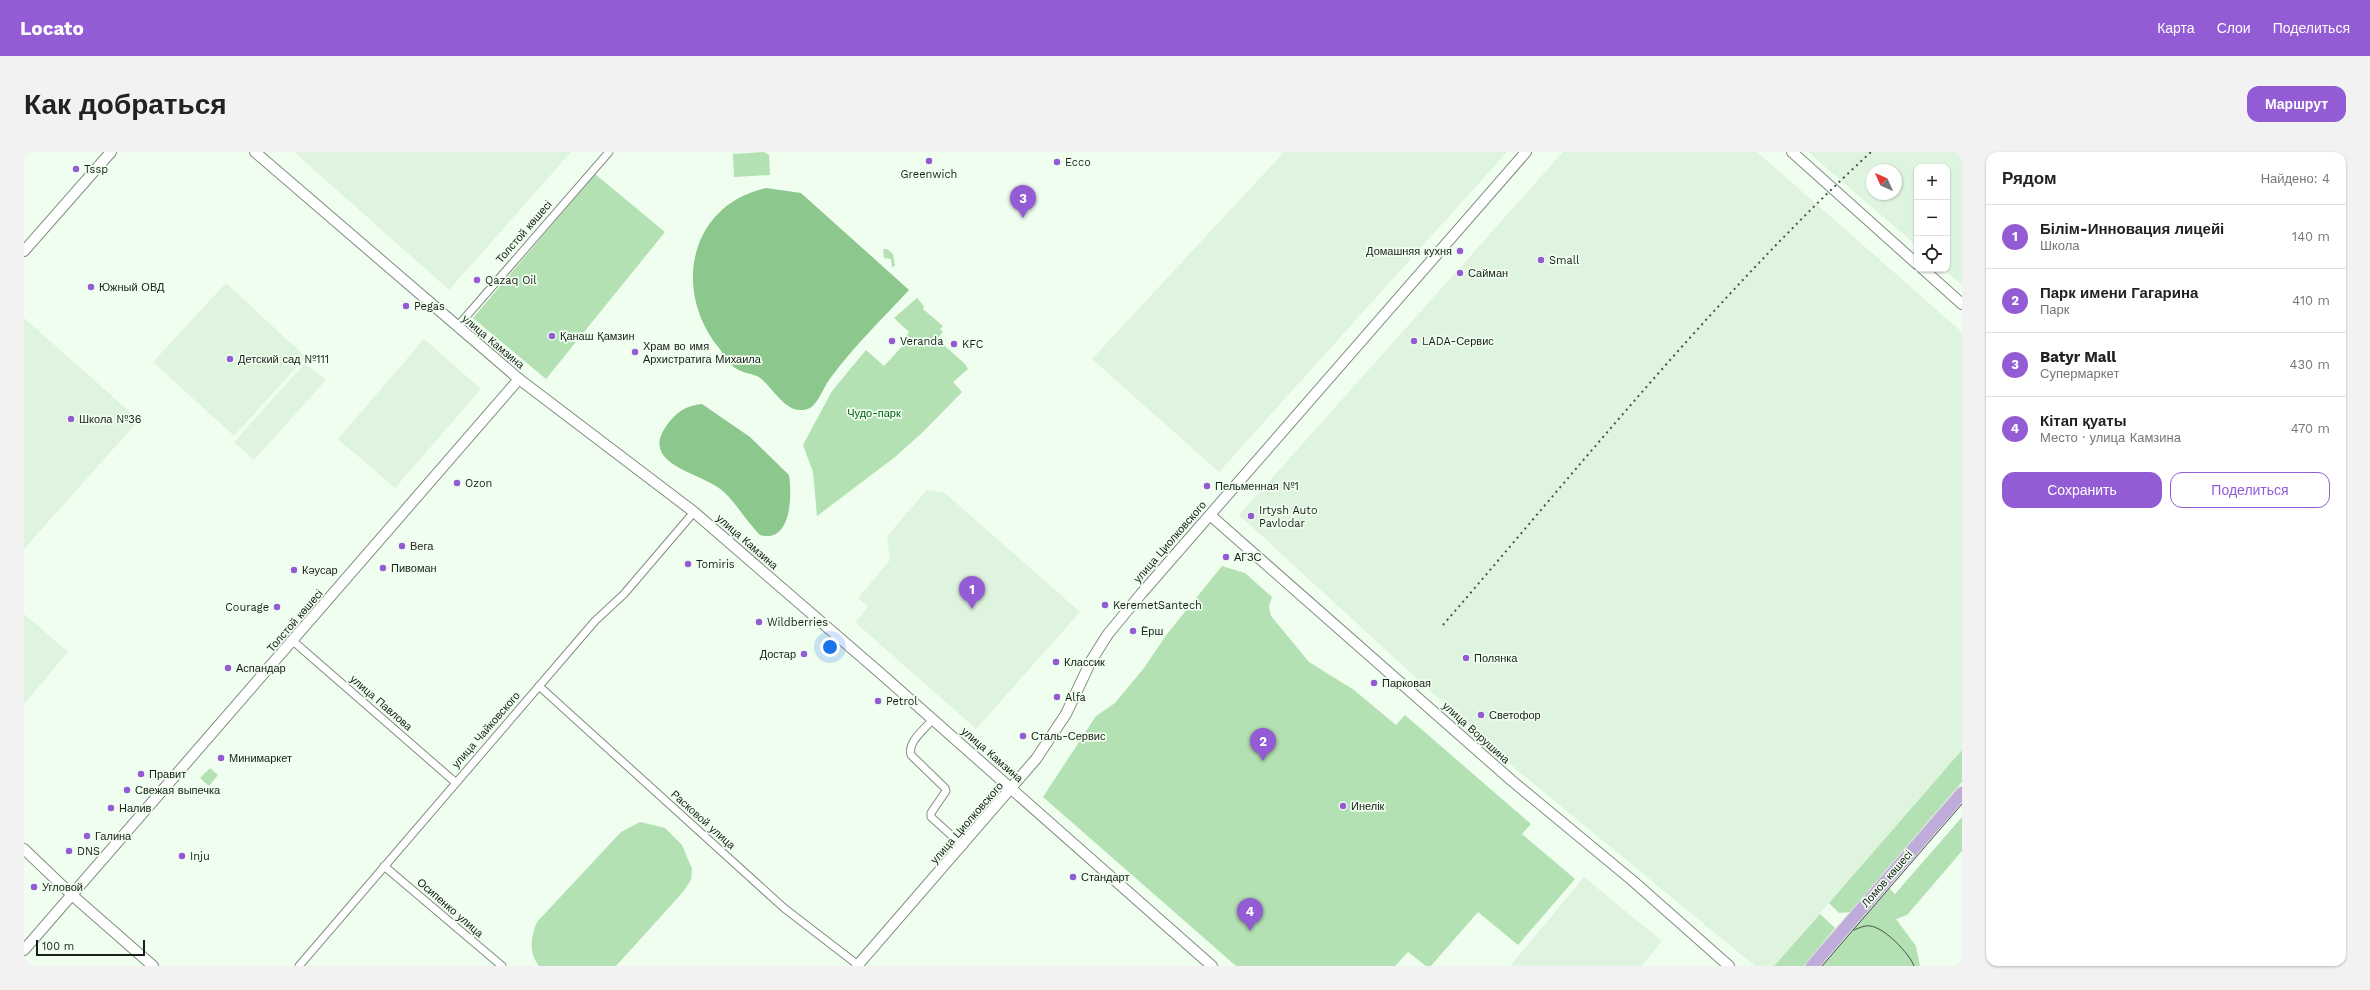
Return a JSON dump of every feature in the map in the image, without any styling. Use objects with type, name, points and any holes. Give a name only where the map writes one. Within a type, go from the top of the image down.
[{"type":"main road","name":"Ломов көшесі","points":[[1812,966],[1962,793]]},
{"type":"street","points":[[24,251],[111,152]]},
{"type":"street","name":"улица Камзина","points":[[255,152],[457,328],[519,379],[694,512],[933,719],[1211,966]]},
{"type":"street","name":"Толстой көшесі","points":[[457,328],[609,152]]},
{"type":"street","name":"улица Циолковского","points":[[858,966],[1012,789],[1049,742],[1066,714],[1091,661],[1108,634],[1526,152]]},
{"type":"street","points":[[1792,152],[1914,261]]},
{"type":"street","points":[[1926,272],[1962,304]]},
{"type":"street","name":"Толстой көшесі","points":[[24,950],[519,379]]},
{"type":"street","name":"улица Чайковского","points":[[299,966],[455,782],[595,621],[624,594],[694,512]]},
{"type":"street","name":"улица Ворушина","points":[[1210,515],[1511,780],[1621,871],[1729,966]]},
{"type":"street","name":"улица Павлова","points":[[293,641],[455,782]]},
{"type":"street","name":"Расковой улица","points":[[539,686],[784,908],[858,966]]},
{"type":"street","points":[[933,719],[911,744],[909,750],[911,755],[946,788],[946,791],[931,817],[962,846]]},
{"type":"street","points":[[24,849],[72,896],[153,966]]},
{"type":"street","name":"Осипенко улица","points":[[384,866],[502,966]]},
{"type":"shaded area","points":[[294,152],[571,152],[449,290]]},
{"type":"shaded area","points":[[1284,152],[1507,152],[1219,472],[1092,359]]},
{"type":"shaded area","points":[[1563,152],[1757,152],[1962,332],[1962,750],[1774,966],[1755,966],[1511,765],[1239,515]]},
{"type":"shaded area","points":[[1808,152],[1962,152],[1962,285],[1947,272],[1950,272],[1950,164],[1914,164],[1914,243]]},
{"type":"shaded area","points":[[766,188],[801,193],[909,290],[841,365],[829,380],[813,406],[802,410],[794,409],[788,405],[759,377],[740,371],[728,361],[704,325],[696,301],[693,277],[696,253],[705,231],[720,212],[740,197]]},
{"type":"shaded area","name":"Детский сад №111","points":[[226,283],[306,357],[234,436],[153,362]]},
{"type":"shaded area","points":[[24,318],[139,420],[24,549]]},
{"type":"shaded area","points":[[424,339],[481,389],[395,488],[338,439]]},
{"type":"shaded area","points":[[305,363],[326,380],[254,460],[234,442]]},
{"type":"shaded area","points":[[702,404],[750,437],[789,475],[790,505],[788,516],[784,525],[778,532],[771,536],[760,535],[725,493],[677,466],[667,459],[660,450],[660,439],[670,420],[682,410],[691,406]]},
{"type":"shaded area","points":[[927,490],[945,493],[1080,612],[976,729],[855,622],[868,607],[858,598],[890,560],[887,536]]},
{"type":"shaded area","points":[[24,614],[68,652],[24,704]]},
{"type":"shaded area","points":[[1584,877],[1662,941],[1642,966],[1510,966]]},
{"type":"green space","points":[[764,152],[769,155],[770,175],[734,177],[733,154]]},
{"type":"green space","points":[[595,174],[665,232],[546,379],[473,318]]},
{"type":"green space","points":[[883,249],[887,249],[893,254],[895,266],[892,267],[891,259],[884,258]]},
{"type":"green space","name":"Чудо-парк","points":[[917,298],[924,306],[923,309],[943,326],[940,329],[943,332],[937,339],[965,364],[968,369],[953,382],[962,392],[924,431],[895,457],[817,516],[813,472],[803,445],[832,391],[866,350],[884,366],[908,340],[905,337],[909,332],[894,318]]},
{"type":"green space","points":[[1222,566],[1245,573],[1272,597],[1269,606],[1271,616],[1309,662],[1354,690],[1396,725],[1405,715],[1531,824],[1522,834],[1575,879],[1518,945],[1478,912],[1431,966],[1426,966],[1408,952],[1395,966],[1236,966],[1043,797],[1096,716],[1115,703],[1144,668],[1167,634]]},
{"type":"green space","points":[[1962,750],[1962,782],[1850,912],[1839,913],[1829,903]]},
{"type":"green space","points":[[210,768],[218,775],[209,786],[200,778]]},
{"type":"green space","points":[[1962,817],[1962,851],[1907,915],[1896,919],[1916,946],[1920,966],[1816,966],[1886,885],[1895,894]]},
{"type":"green space","points":[[640,822],[665,828],[682,845],[692,869],[691,880],[683,892],[616,966],[539,966],[532,950],[533,933],[537,922],[621,832]]},
{"type":"green space","points":[[1820,914],[1835,928],[1804,966],[1774,966]]},
{"type":"tram line","points":[[1822,966],[1962,804]]},
{"type":"tram line","points":[[1854,930],[1868,926],[1882,931],[1902,948],[1914,966]]},
{"type":"railway","points":[[1443,625],[1598,443],[1704,322],[1758,264],[1871,152]]},
{"type":"place","name":"Greenwich","points":[[929,161]]},
{"type":"place","name":"Ecco","points":[[1057,162]]},
{"type":"place","name":"Tssp","points":[[76,169]]},
{"type":"place","name":"Batyr Mall","points":[[1023,218]]},
{"type":"place","name":"Домашняя кухня","points":[[1460,251]]},
{"type":"place","name":"Small","points":[[1541,260]]},
{"type":"place","name":"Сайман","points":[[1460,273]]},
{"type":"place","name":"Qazaq Oil","points":[[477,280]]},
{"type":"place","name":"Южный ОВД","points":[[91,287]]},
{"type":"place","name":"Pegas","points":[[406,306]]},
{"type":"place","name":"Қанаш Қамзин","points":[[552,336]]},
{"type":"place","name":"Veranda","points":[[892,341]]},
{"type":"place","name":"LADA-Сервис","points":[[1414,341]]},
{"type":"place","name":"KFC","points":[[954,344]]},
{"type":"place","name":"Храм во имя Архистратига Михаила","points":[[635,352]]},
{"type":"place","name":"Детский сад №111","points":[[230,359]]},
{"type":"place","name":"Школа №36","points":[[71,419]]},
{"type":"place","name":"Ozon","points":[[457,483]]},
{"type":"place","name":"Пельменная №1","points":[[1207,486]]},
{"type":"place","name":"Irtysh Auto Pavlodar","points":[[1251,516]]},
{"type":"place","name":"Вега","points":[[402,546]]},
{"type":"place","name":"АГЗС","points":[[1226,557]]},
{"type":"place","name":"Tomiris","points":[[688,564]]},
{"type":"place","name":"Пивоман","points":[[383,568]]},
{"type":"place","name":"Кәусар","points":[[294,570]]},
{"type":"place","name":"KeremetSantech","points":[[1105,605]]},
{"type":"place","name":"Courage","points":[[277,607]]},
{"type":"place","name":"Білім-Инновация лицейі","points":[[972,609]]},
{"type":"place","name":"Wildberries","points":[[759,622]]},
{"type":"place","name":"Ёрш","points":[[1133,631]]},
{"type":"place","name":"Достар","points":[[804,654]]},
{"type":"place","name":"Полянка","points":[[1466,658]]},
{"type":"place","name":"Классик","points":[[1056,662]]},
{"type":"place","name":"Аспандар","points":[[228,668]]},
{"type":"place","name":"Парковая","points":[[1374,683]]},
{"type":"place","name":"Alfa","points":[[1057,697]]},
{"type":"place","name":"Petrol","points":[[878,701]]},
{"type":"place","name":"Светофор","points":[[1481,715]]},
{"type":"place","name":"Сталь-Сервис","points":[[1023,736]]},
{"type":"place","name":"Минимаркет","points":[[221,758]]},
{"type":"place","name":"Парк имени Гагарина","points":[[1263,761]]},
{"type":"place","name":"Правит","points":[[141,774]]},
{"type":"place","name":"Свежая выпечка","points":[[127,790]]},
{"type":"place","name":"Инелік","points":[[1343,806]]},
{"type":"place","name":"Налив","points":[[111,808]]},
{"type":"place","name":"Галина","points":[[87,836]]},
{"type":"place","name":"DNS","points":[[69,851]]},
{"type":"place","name":"Inju","points":[[182,856]]},
{"type":"place","name":"Стандарт","points":[[1073,877]]},
{"type":"place","name":"Угловой","points":[[34,887]]},
{"type":"place","name":"Кітап қуаты","points":[[1250,931]]}]
